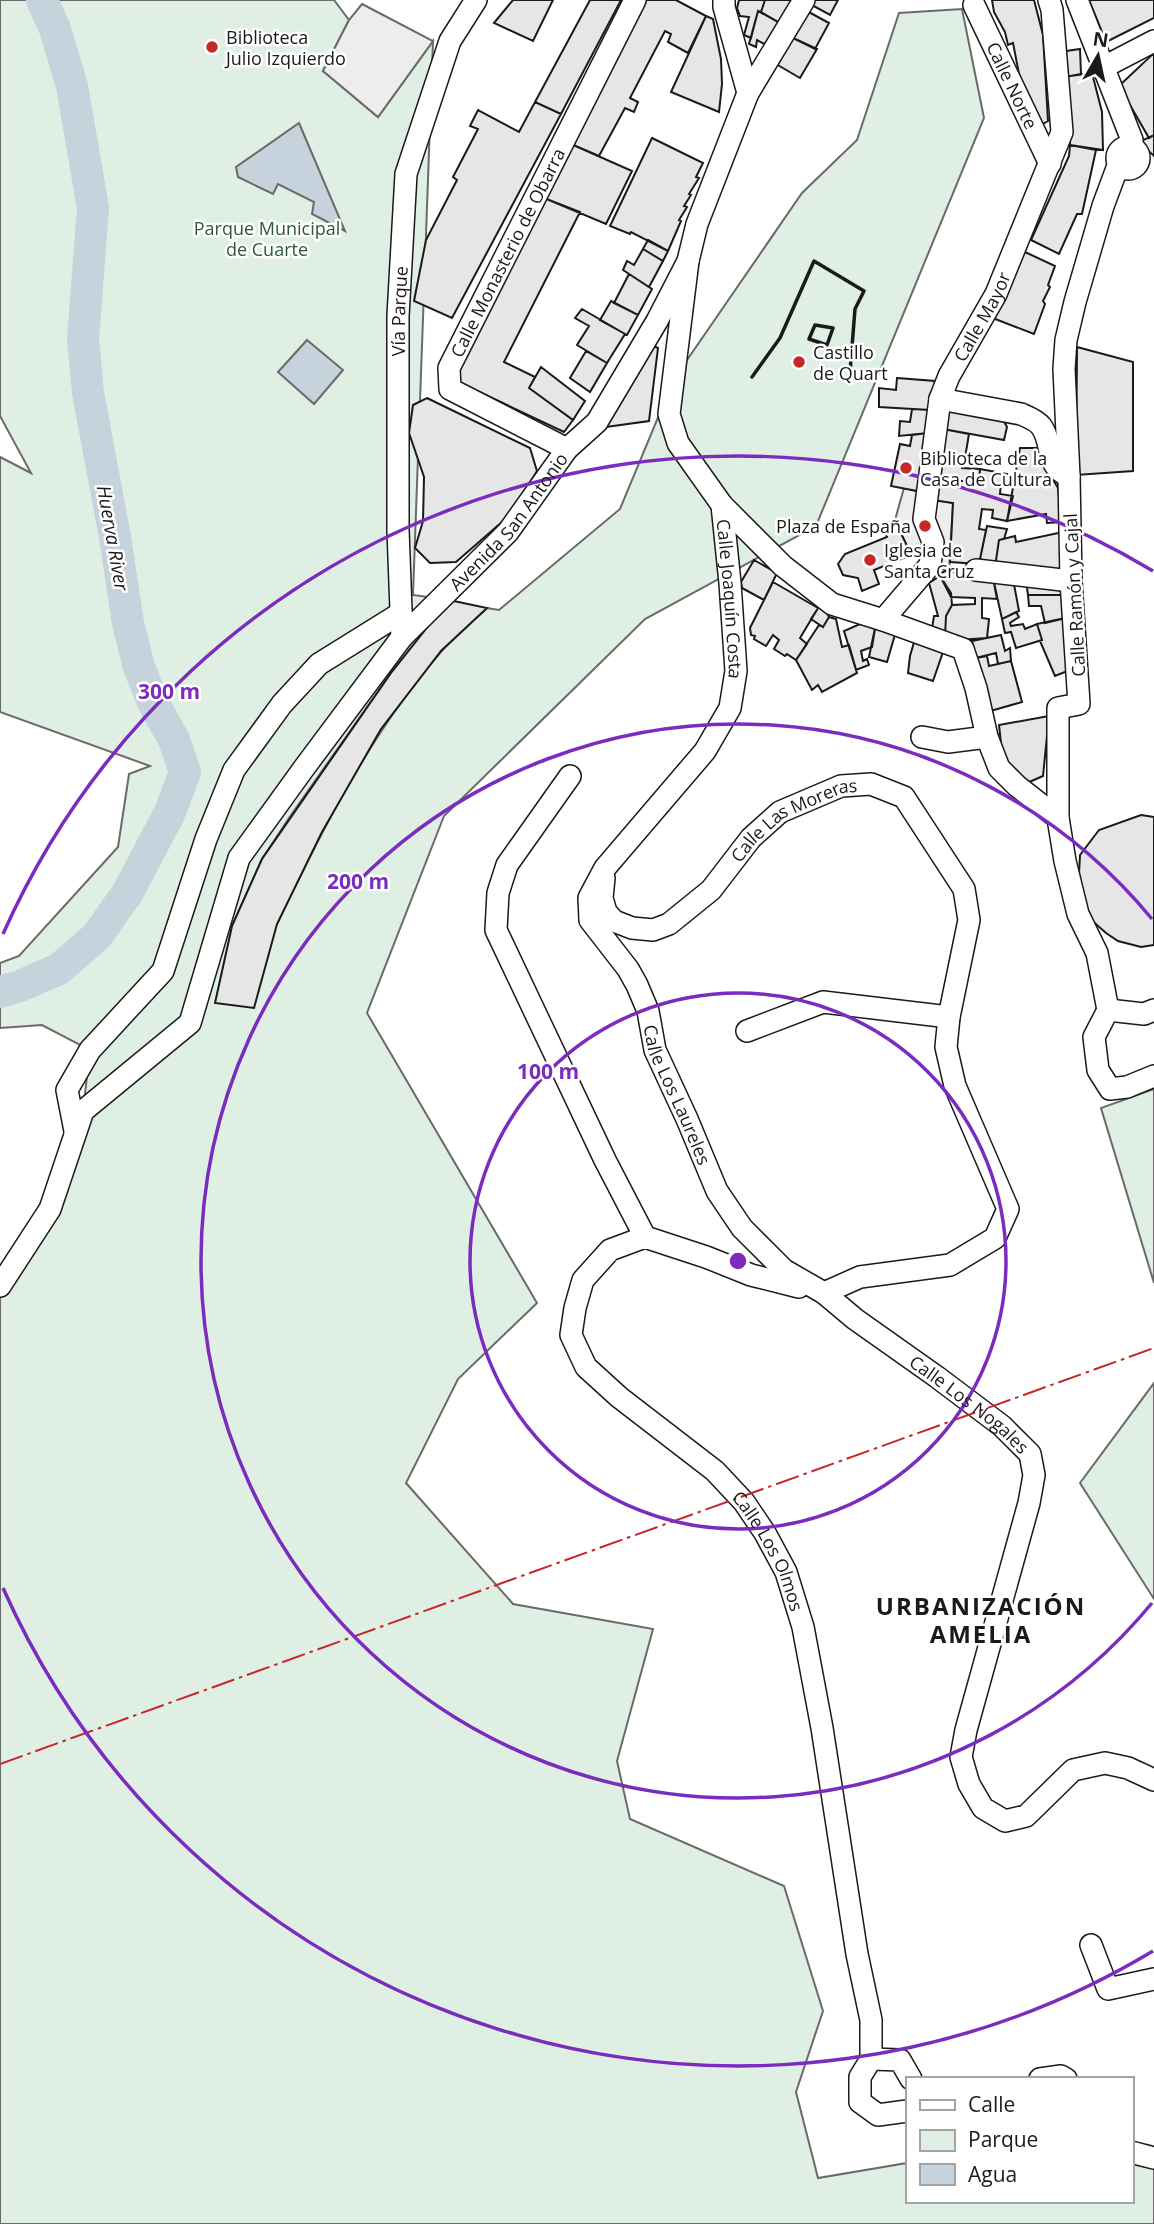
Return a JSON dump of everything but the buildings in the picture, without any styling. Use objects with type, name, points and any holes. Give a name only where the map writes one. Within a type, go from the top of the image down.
[{"type":"street","name":"Vía Parque","points":[[402,637],[398,530],[398,316],[406,174],[450,41],[476,0]]},
{"type":"street","name":"Calle Monasterio de Obarra","points":[[567,449],[450,389],[449,368],[635,0]]},
{"type":"street","name":"Avenida San Antonio","points":[[75,1133],[83,1111],[190,1023],[239,858],[304,768],[402,637],[508,532],[567,449],[597,422],[657,321],[688,261],[697,224],[748,93],[804,0]]},
{"type":"street","name":"Calle Mayor","points":[[883,620],[930,565],[933,542],[924,519],[940,399],[949,376],[996,294],[1062,132],[1049,0]]},
{"type":"street","name":"Calle Ramón y Cajal","points":[[1077,0],[1132,140],[1132,161],[1103,206],[1074,302],[1066,340],[1064,369],[1071,580],[1079,704],[1058,708],[1058,818],[1078,914],[1097,953],[1108,1010]]},
{"type":"street","points":[[720,2],[748,93]]},
{"type":"street","name":"Calle Norte","points":[[974,5],[1050,164]]},
{"type":"street","points":[[1104,67],[1154,41]]},
{"type":"street","name":"Calle Joaquín Costa","points":[[605,869],[705,751],[730,708],[736,671],[722,505],[678,443],[670,414],[688,261]]},
{"type":"street","points":[[940,399],[1021,414],[1033,419],[1041,426],[1052,461],[1063,474],[1069,476]]},
{"type":"street","points":[[722,505],[783,566],[832,604],[963,649],[976,688],[987,737],[999,768],[1058,818]]},
{"type":"street","points":[[976,570],[1071,580]]},
{"type":"street","points":[[0,1286],[50,1209],[75,1133],[67,1090],[90,1050],[163,971],[206,839],[234,769],[282,704],[319,664],[401,613]]},
{"type":"street","points":[[922,737],[948,742],[987,737]]},
{"type":"street","points":[[570,776],[507,865],[498,892],[496,930],[605,1160],[645,1237],[751,1275],[824,1293]]},
{"type":"street","name":"Calle Las Moreras","points":[[605,869],[602,898],[606,912],[614,921],[632,928],[653,930],[669,924],[712,890],[751,838],[780,812],[841,786],[871,784],[904,797],[964,889],[969,920],[949,1017],[946,1047],[955,1086],[1008,1209],[995,1238],[950,1265],[860,1276],[824,1293]]},
{"type":"street","name":"Calle Los Laureles","points":[[605,869],[589,898],[590,920],[637,985],[648,1011],[655,1050],[717,1191],[742,1228],[784,1270],[824,1293]]},
{"type":"street","points":[[747,1031],[823,1002],[949,1017]]},
{"type":"street","points":[[1154,1010],[1144,1014],[1108,1010],[1094,1037],[1098,1070],[1110,1089],[1127,1087],[1154,1076]]},
{"type":"street","name":"Calle Los Olmos","points":[[645,1237],[610,1250],[583,1280],[571,1335],[586,1367],[618,1397],[715,1471],[744,1502],[765,1532],[786,1572],[803,1627],[857,1954],[871,2020],[871,2059],[860,2077],[860,2102],[878,2115],[906,2111]]},
{"type":"street","name":"Calle Los Nogales","points":[[824,1293],[855,1319],[1002,1426],[1030,1454],[1034,1475],[1029,1503],[966,1730],[961,1757],[970,1784],[983,1808],[1005,1821],[1026,1816],[1073,1770],[1105,1763],[1128,1768],[1154,1780]]},
{"type":"street","points":[[1091,1945],[1108,1989],[1154,1979]]},
{"type":"street","points":[[871,2059],[900,2060],[910,2077]]},
{"type":"street","points":[[1133,2153],[1154,2158]]},
{"type":"green space","name":"Parque Municipal de Cuarte","points":[[0,0],[334,0],[349,20],[323,71],[378,117],[433,41],[413,595],[449,600],[391,673],[291,815],[262,859],[232,926],[277,924],[349,783],[391,716],[445,647],[487,608],[499,610],[620,509],[674,379],[802,193],[857,140],[899,13],[962,9],[984,118],[816,526],[645,619],[444,816],[367,1013],[537,1303],[458,1379],[406,1483],[513,1604],[653,1629],[617,1761],[630,1819],[784,1886],[823,2011],[796,2092],[818,2178],[906,2163],[906,2203],[1133,2203],[1133,2164],[1154,2169],[1154,2224],[0,2224],[0,1286],[50,1208],[83,1111],[90,1050],[42,1025],[0,1028],[0,963],[19,956],[118,847],[129,774],[150,766],[0,712],[0,457],[31,473],[0,416]]},
{"type":"green space","points":[[1154,1089],[1154,1283],[1101,1108]]},
{"type":"green space","points":[[1154,1383],[1154,1599],[1080,1483]]},
{"type":"shaded area","points":[[362,4],[433,41],[378,117],[323,71],[349,20]]},
{"type":"shaded area","name":"Plaza de España","points":[[904,488],[917,491],[933,500],[953,503],[949,572],[911,555],[895,520]]},
{"type":"water","points":[[299,123],[345,231],[312,214],[314,202],[278,184],[273,194],[238,177],[236,167]]},
{"type":"water","points":[[307,340],[343,370],[314,404],[278,372]]},
{"type":"waterway","name":"Huerva River","points":[[0,992],[59,969],[97,936],[128,892],[170,812],[185,772],[174,740],[153,702],[139,667],[128,623],[88,393],[83,339],[93,208],[72,86],[55,29],[42,0]]},
{"type":"wall","points":[[752,377],[780,338],[814,261],[864,291],[855,309],[850,372]]},
{"type":"wall","points":[[815,325],[833,328],[827,345],[809,339],[815,325]]},
{"type":"power","points":[[0,1764],[1154,1348]]},
{"type":"place","name":"Biblioteca Julio Izquierdo","points":[[212,47]]},
{"type":"place","name":"Castillo de Quart","points":[[799,362]]},
{"type":"place","name":"Biblioteca de la Casa de Cultura","points":[[906,468]]},
{"type":"place","name":"Plaza de España","points":[[925,526]]},
{"type":"place","name":"Iglesia de Santa Cruz","points":[[870,560]]},
{"type":"district","name":"URBANIZACIÓN AMELIA","points":[[981,1619]]}]
